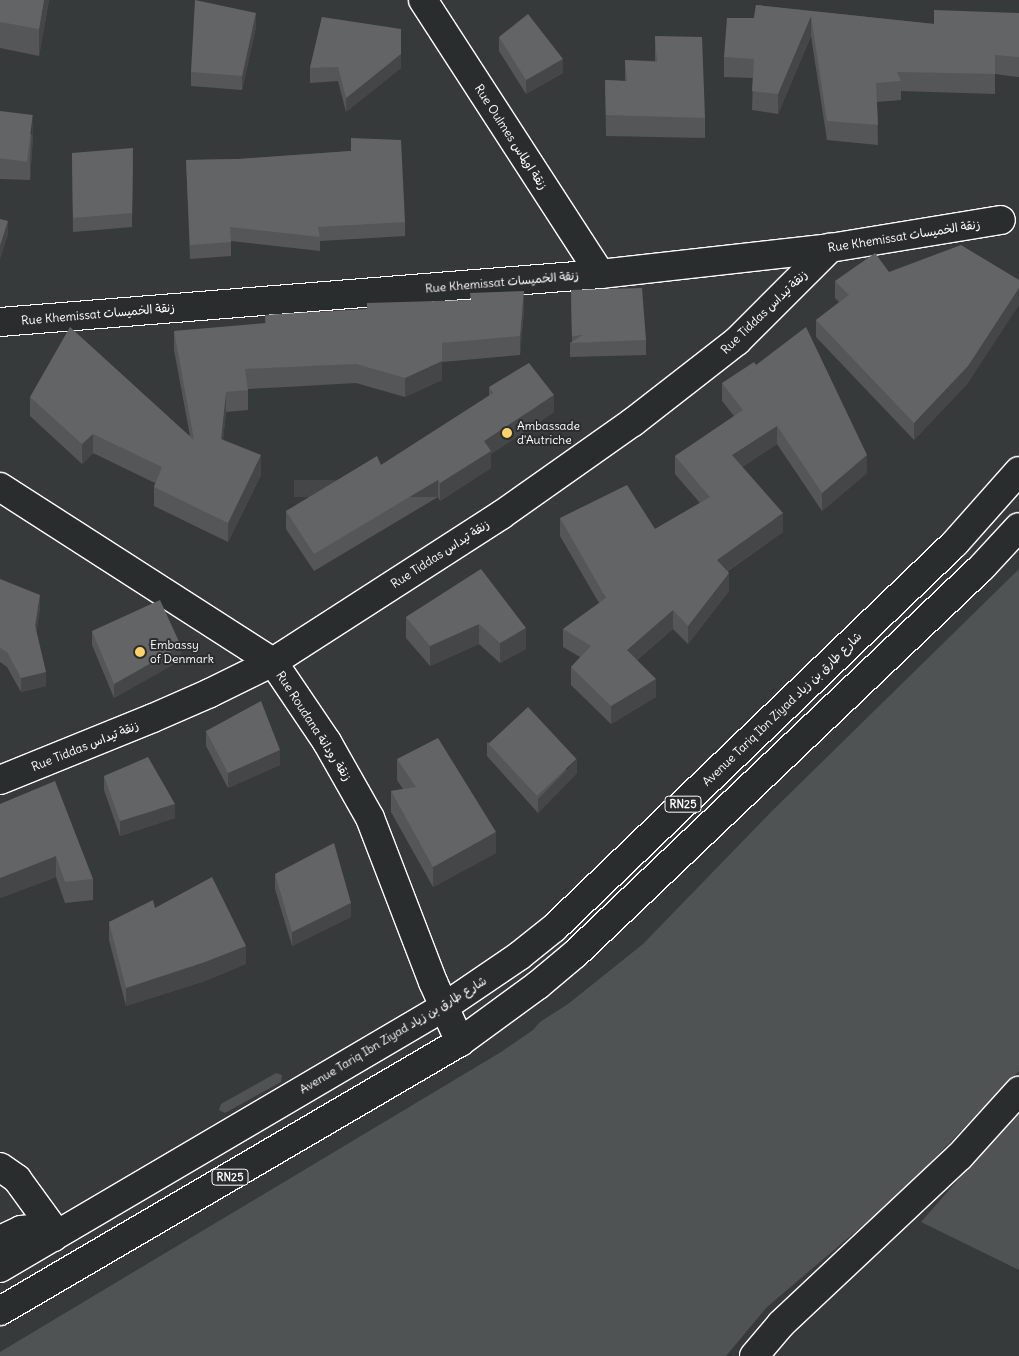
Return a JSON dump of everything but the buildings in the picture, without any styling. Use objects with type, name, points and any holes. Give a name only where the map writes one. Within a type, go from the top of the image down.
[{"type":"street","name":"Rue Oulmes زنقة اولماس","points":[[423,0],[600,274]]},
{"type":"street","name":"Rue Khemissat زنقة الخميسات","points":[[0,322],[600,274],[830,248],[1001,220]]},
{"type":"street","name":"Rue Tiddas زنقة تيداس","points":[[0,780],[153,718],[273,662],[500,515],[633,422],[737,341],[830,248]]},
{"type":"street","name":"Avenue Tariq Ibn Ziyad شارع طارق بن زياد","points":[[0,1268],[444,1007],[519,956],[554,928],[955,543],[1019,471]]},
{"type":"street","name":"Rue Roudana زنقة رودانة","points":[[0,487],[273,662],[327,742],[370,818],[444,1007],[460,1042]]},
{"type":"street","name":"RN25","points":[[0,1311],[460,1042],[507,1009],[574,954],[982,567],[1019,527]]},
{"type":"street","points":[[754,1356],[782,1324],[953,1163],[1019,1091]]},
{"type":"street","points":[[0,1167],[17,1179],[55,1235]]},
{"type":"street","points":[[0,1240],[20,1230],[32,1229],[55,1235]]},
{"type":"shaded area","points":[[1019,569],[1019,1071],[901,1193],[767,1307],[726,1356],[0,1356],[0,1352],[501,1052],[533,1030],[540,1022],[568,1004],[643,944],[773,810]]},
{"type":"shaded area","points":[[276,1073],[282,1075],[281,1082],[225,1113],[219,1110],[221,1104]]},
{"type":"shaded area","points":[[1019,1110],[1019,1270],[921,1222]]},
{"type":"place","name":"Ambassade d'Autriche","points":[[507,433]]},
{"type":"place","name":"Embassy of Denmark","points":[[140,652]]}]
